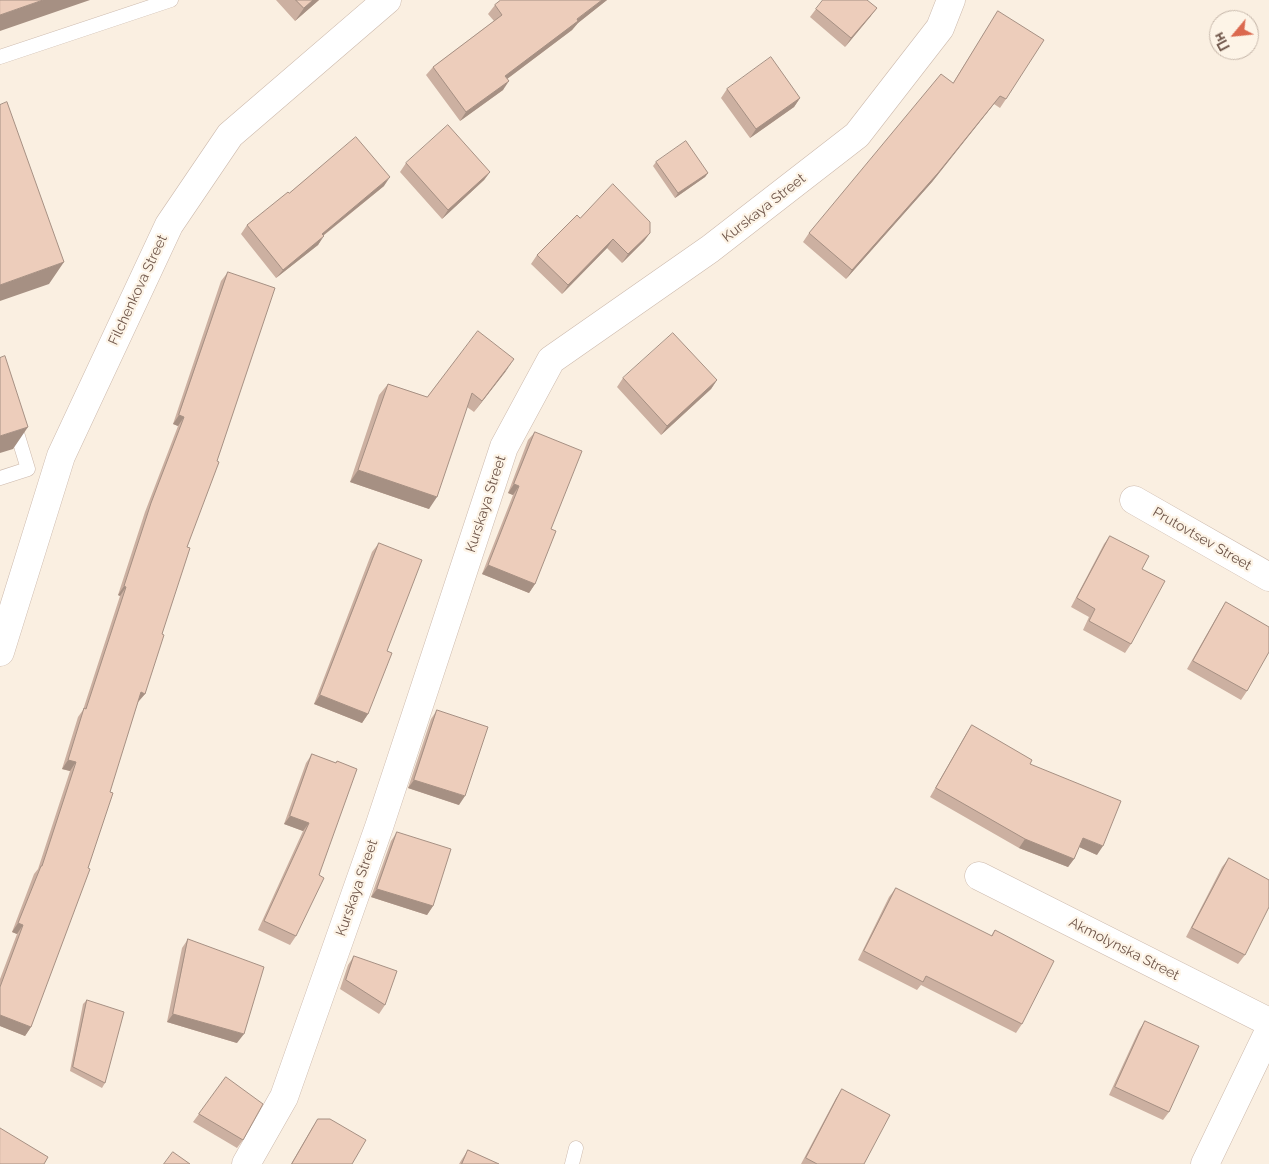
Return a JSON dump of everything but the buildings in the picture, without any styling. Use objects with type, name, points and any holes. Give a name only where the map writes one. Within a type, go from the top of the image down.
[{"type":"street","name":"Filchenkova Street","points":[[0,652],[61,456],[169,225],[230,135],[387,0]]},
{"type":"street","name":"Kurskaya Street","points":[[246,1164],[284,1097],[379,826],[504,447],[551,360],[710,249],[857,135],[940,28],[951,0]]},
{"type":"street","name":"Prutovtsev Street","points":[[1134,500],[1269,577]]},
{"type":"street","name":"Akmolynska Street","points":[[979,876],[1269,1022]]},
{"type":"street","points":[[1205,1164],[1269,1031]]},
{"type":"lane","points":[[0,57],[171,0]]},
{"type":"lane","points":[[0,478],[28,469],[8,406]]},
{"type":"lane","points":[[572,1164],[576,1148]]}]
